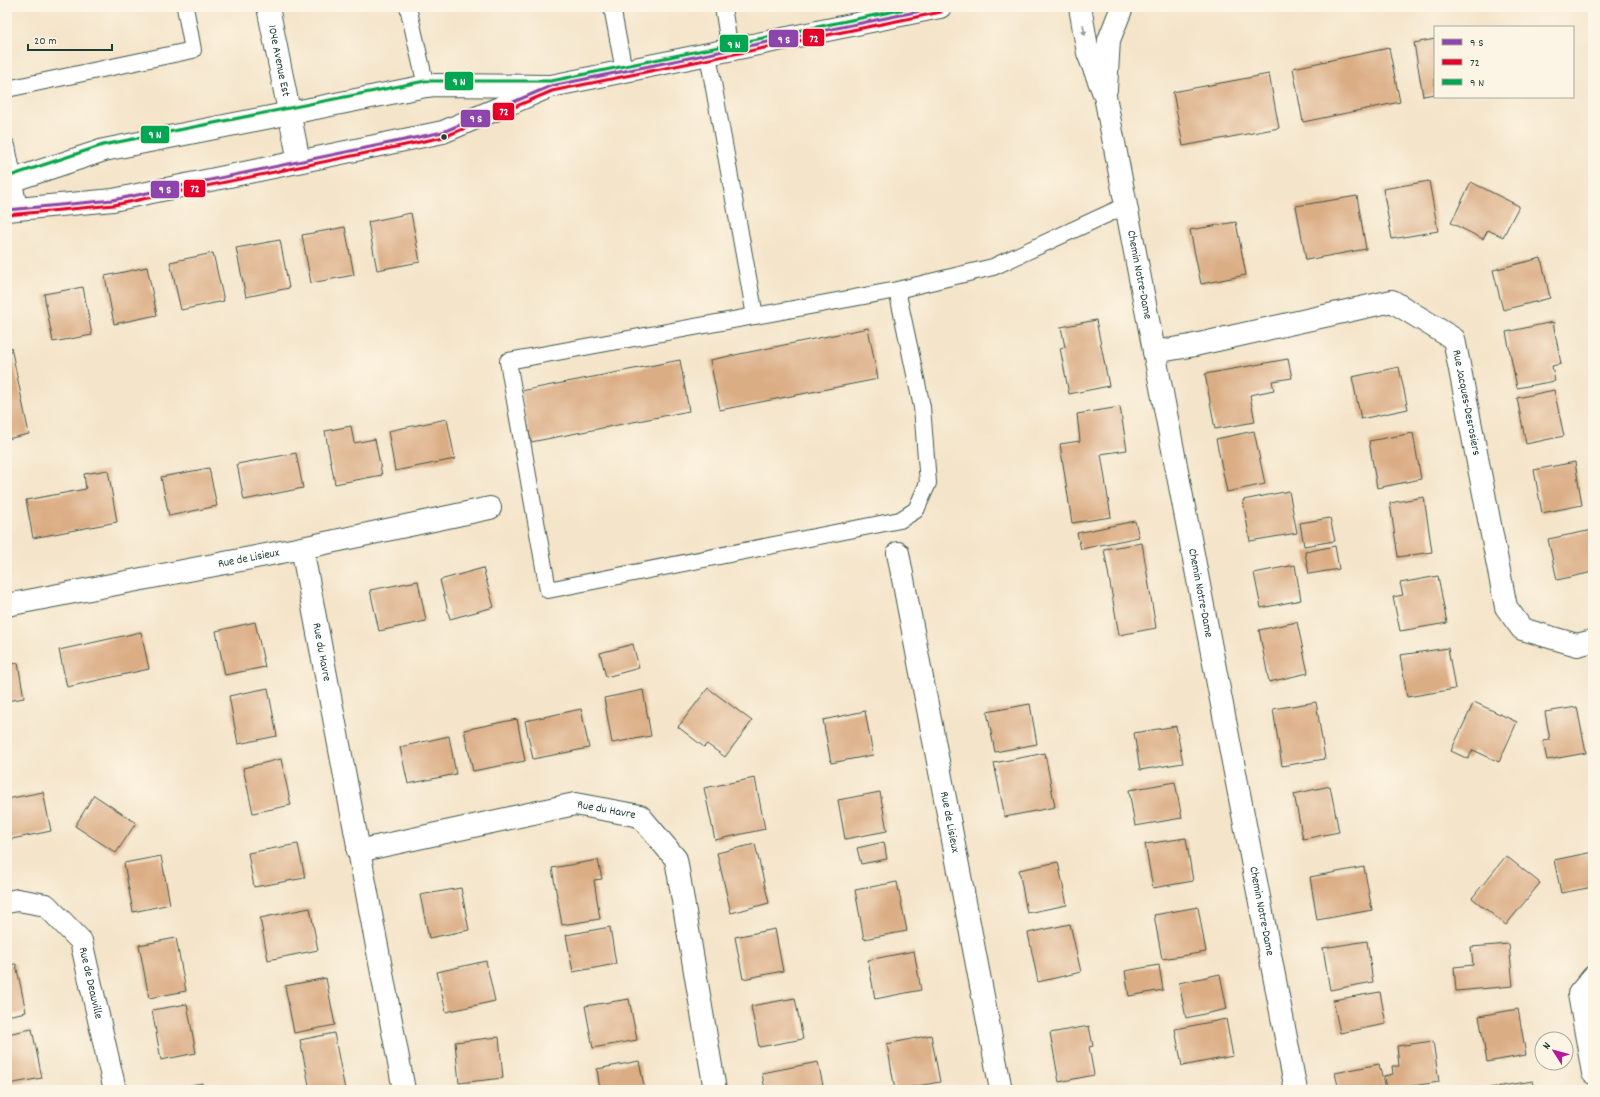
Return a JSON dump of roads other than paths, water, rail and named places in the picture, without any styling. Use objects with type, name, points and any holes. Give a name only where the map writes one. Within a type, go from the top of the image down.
[{"type":"street","name":"104e Avenue Est","points":[[268,7],[299,161]]},
{"type":"street","points":[[13,209],[113,200],[443,132],[551,86],[940,7]]},
{"type":"street","name":"Chemin Notre-Dame","points":[[1080,7],[1088,53],[1106,96],[1296,1090]]},
{"type":"street","name":"Chemin Notre-Dame","points":[[1106,96],[1109,40],[1122,7]]},
{"type":"street","points":[[10,181],[104,150],[426,86],[551,86]]},
{"type":"street","name":"Rue Jacques-Desrosiers","points":[[1154,352],[1190,346],[1392,301],[1454,339],[1506,607],[1522,629],[1578,645],[1593,641]]},
{"type":"street","name":"Rue de Lisieux","points":[[7,605],[302,548],[490,508]]},
{"type":"street","name":"Rue du Havre","points":[[302,548],[404,1090]]},
{"type":"street","name":"Rue de Lisieux","points":[[898,553],[1002,1090]]},
{"type":"street","name":"Rue du Havre","points":[[358,851],[576,804],[640,816],[676,859],[715,1090]]},
{"type":"street","name":"Rue de Deauville","points":[[7,902],[18,900],[46,905],[81,942],[114,1090]]},
{"type":"street","points":[[1593,977],[1579,994],[1593,1073]]},
{"type":"lane","points":[[7,88],[192,50],[185,7]]},
{"type":"lane","points":[[408,7],[426,86]]},
{"type":"lane","points":[[612,7],[624,71]]},
{"type":"lane","points":[[723,7],[730,50]]},
{"type":"lane","points":[[708,55],[754,316]]},
{"type":"lane","points":[[7,146],[13,209]]},
{"type":"lane","points":[[897,290],[922,407],[928,483],[916,510],[900,520],[548,590],[508,361],[897,290],[993,266],[1127,205]]}]
